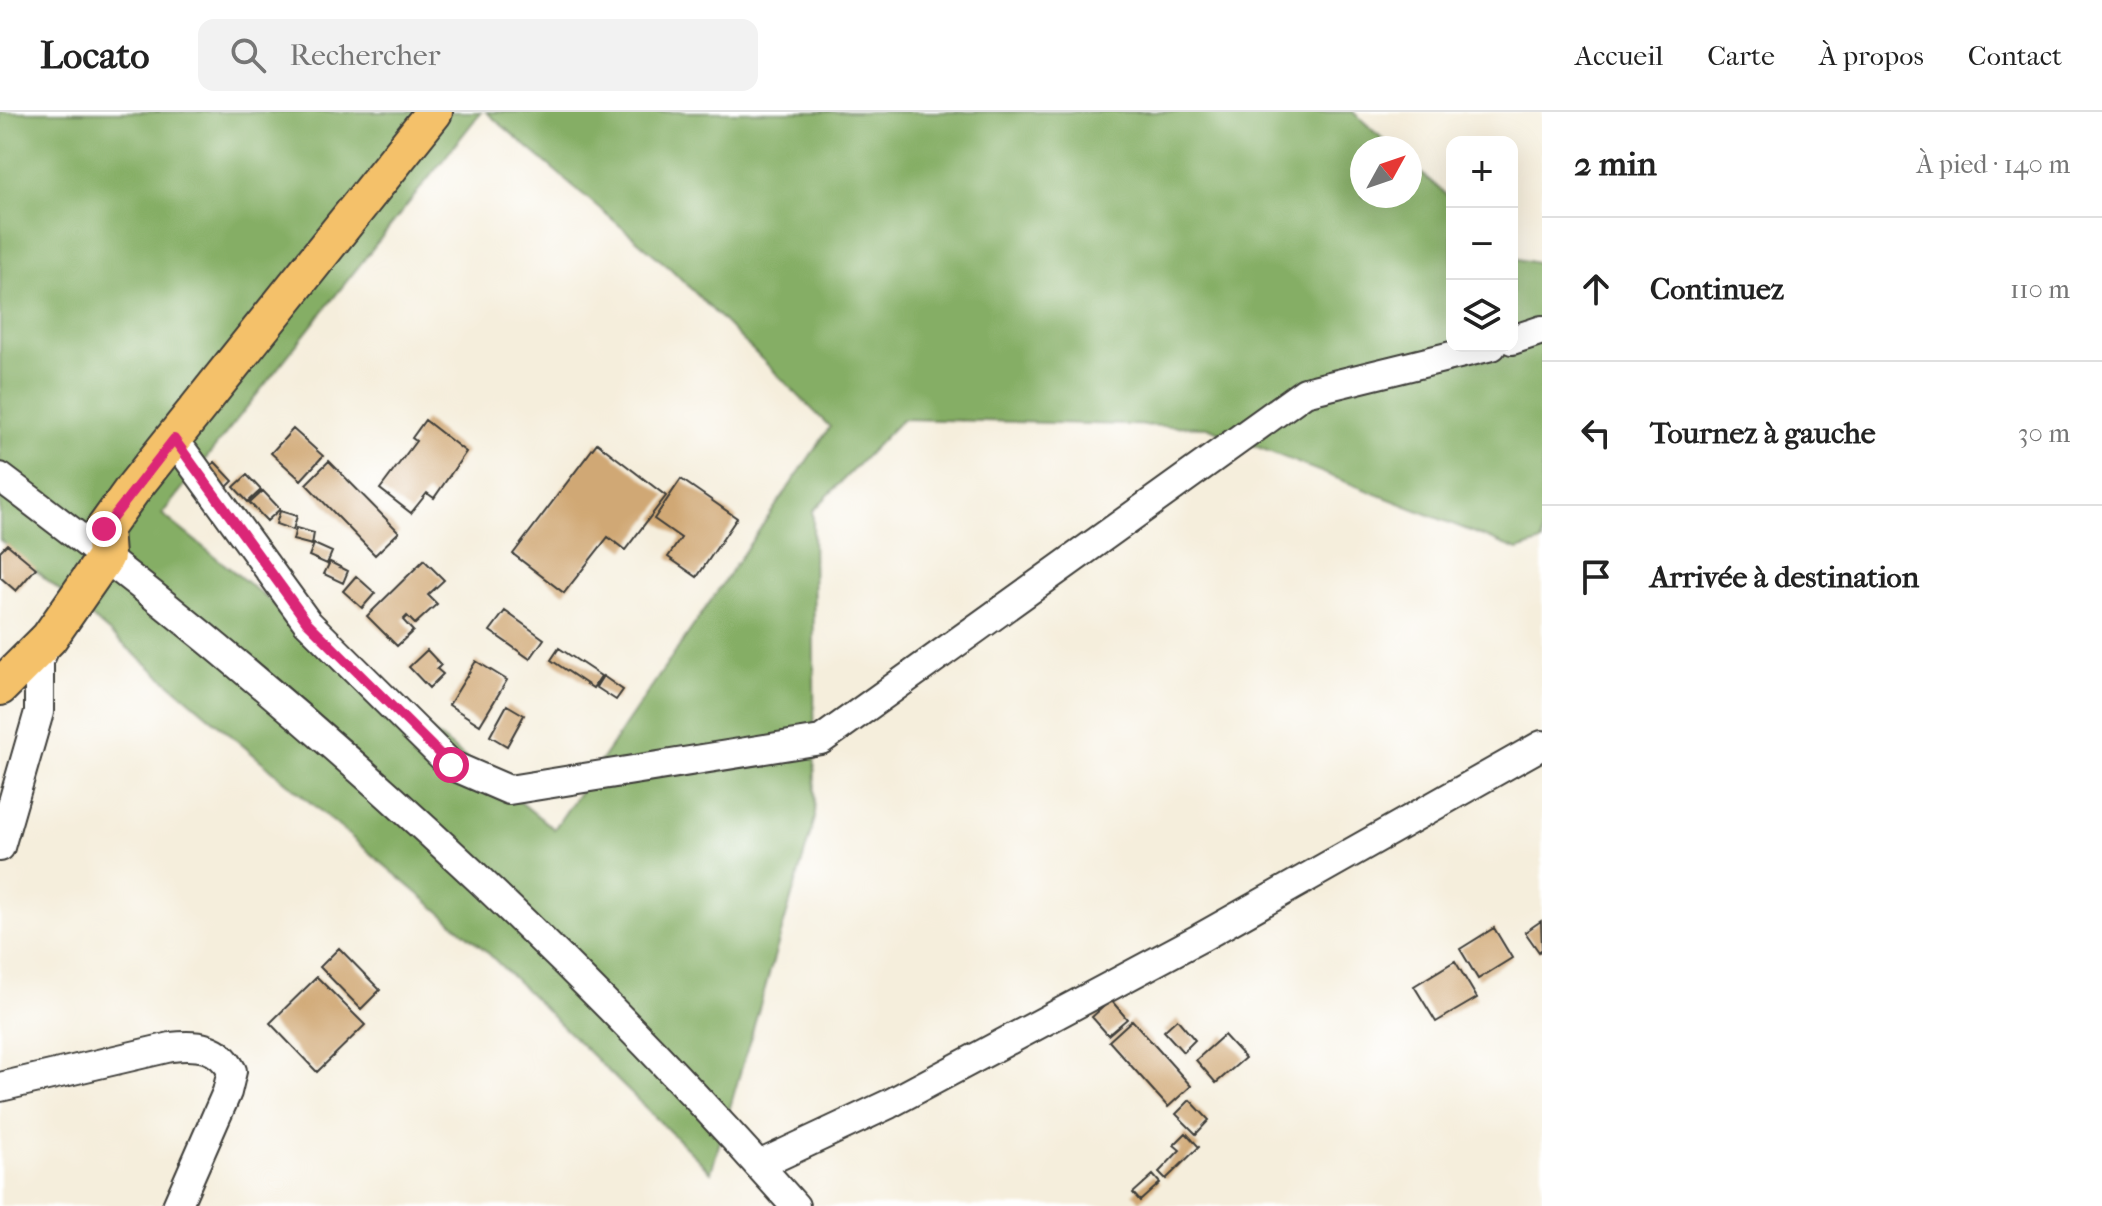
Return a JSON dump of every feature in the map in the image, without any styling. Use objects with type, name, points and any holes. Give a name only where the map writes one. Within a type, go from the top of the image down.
[{"type":"main road","points":[[0,687],[49,638],[106,556],[104,529],[434,112]]},
{"type":"street","points":[[1518,338],[1542,330]]},
{"type":"street","points":[[174,439],[307,622],[451,765],[509,790],[821,740],[1305,392],[1468,352]]},
{"type":"street","points":[[0,477],[238,661],[478,878],[651,1046],[795,1206]]},
{"type":"street","points":[[0,847],[39,712],[39,661],[49,638]]},
{"type":"street","points":[[759,1165],[889,1104],[1115,983],[1542,745]]},
{"type":"street","points":[[0,1087],[171,1047],[197,1044],[214,1051],[226,1060],[232,1071],[227,1092],[177,1206]]},
{"type":"green space","points":[[0,112],[481,112],[162,514],[554,829],[830,427],[671,269],[486,112],[1353,112],[1380,136],[1350,136],[1350,208],[1422,208],[1422,174],[1446,195],[1446,352],[1518,352],[1518,259],[1542,264],[1542,542],[1518,550],[1207,427],[902,419],[813,511],[815,818],[711,1172],[486,951],[0,540]]},
{"type":"building","points":[[425,420],[466,452],[434,498],[427,493],[411,513],[380,489],[416,441],[412,438]]},
{"type":"building","points":[[293,429],[323,456],[301,480],[271,453]]},
{"type":"building","points":[[597,443],[666,496],[625,550],[608,537],[564,593],[513,554]]},
{"type":"building","points":[[329,461],[399,532],[375,555],[306,484]]},
{"type":"building","points":[[215,462],[233,481],[222,492],[204,472]]},
{"type":"building","points":[[247,475],[261,490],[248,502],[234,487]]},
{"type":"building","points":[[681,479],[737,518],[697,577],[668,557],[681,538],[654,519]]},
{"type":"building","points":[[263,491],[280,509],[267,521],[250,503]]},
{"type":"building","points":[[280,511],[297,516],[293,530],[276,524]]},
{"type":"building","points":[[296,528],[314,533],[312,545],[293,540]]},
{"type":"building","points":[[7,544],[36,568],[16,591],[0,577],[0,551]]},
{"type":"building","points":[[314,544],[332,552],[327,564],[309,556]]},
{"type":"building","points":[[424,560],[444,580],[428,595],[437,604],[415,624],[407,616],[403,620],[413,631],[397,646],[367,616]]},
{"type":"building","points":[[330,562],[348,571],[343,583],[324,574]]},
{"type":"building","points":[[356,576],[375,593],[362,608],[343,591]]},
{"type":"building","points":[[505,611],[544,639],[530,659],[490,631]]},
{"type":"building","points":[[559,648],[601,676],[593,688],[551,660]]},
{"type":"building","points":[[427,650],[441,665],[437,669],[443,674],[429,688],[409,667]]},
{"type":"building","points":[[476,661],[507,680],[480,725],[449,705]]},
{"type":"building","points":[[603,676],[623,690],[616,700],[596,687]]},
{"type":"building","points":[[507,705],[524,715],[507,746],[490,736]]},
{"type":"building","points":[[1541,921],[1542,949],[1539,952],[1525,932]]},
{"type":"building","points":[[1494,928],[1512,958],[1478,979],[1460,949]]},
{"type":"building","points":[[339,948],[380,990],[361,1009],[320,967]]},
{"type":"building","points":[[1455,961],[1477,998],[1436,1022],[1414,986]]},
{"type":"building","points":[[317,977],[365,1025],[317,1072],[270,1023]]},
{"type":"building","points":[[1111,1000],[1127,1019],[1108,1035],[1092,1017]]},
{"type":"building","points":[[1177,1019],[1195,1040],[1183,1052],[1164,1031]]},
{"type":"building","points":[[1132,1020],[1191,1086],[1168,1107],[1109,1041]]},
{"type":"building","points":[[1224,1035],[1245,1058],[1216,1083],[1196,1060]]},
{"type":"building","points":[[1190,1100],[1209,1120],[1196,1134],[1176,1114]]},
{"type":"building","points":[[1186,1133],[1199,1147],[1166,1179],[1159,1172],[1180,1150],[1174,1145]]},
{"type":"building","points":[[1153,1175],[1160,1183],[1140,1201],[1133,1193]]},
{"type":"route","points":[[104,529],[174,439],[307,622],[451,765]]}]
